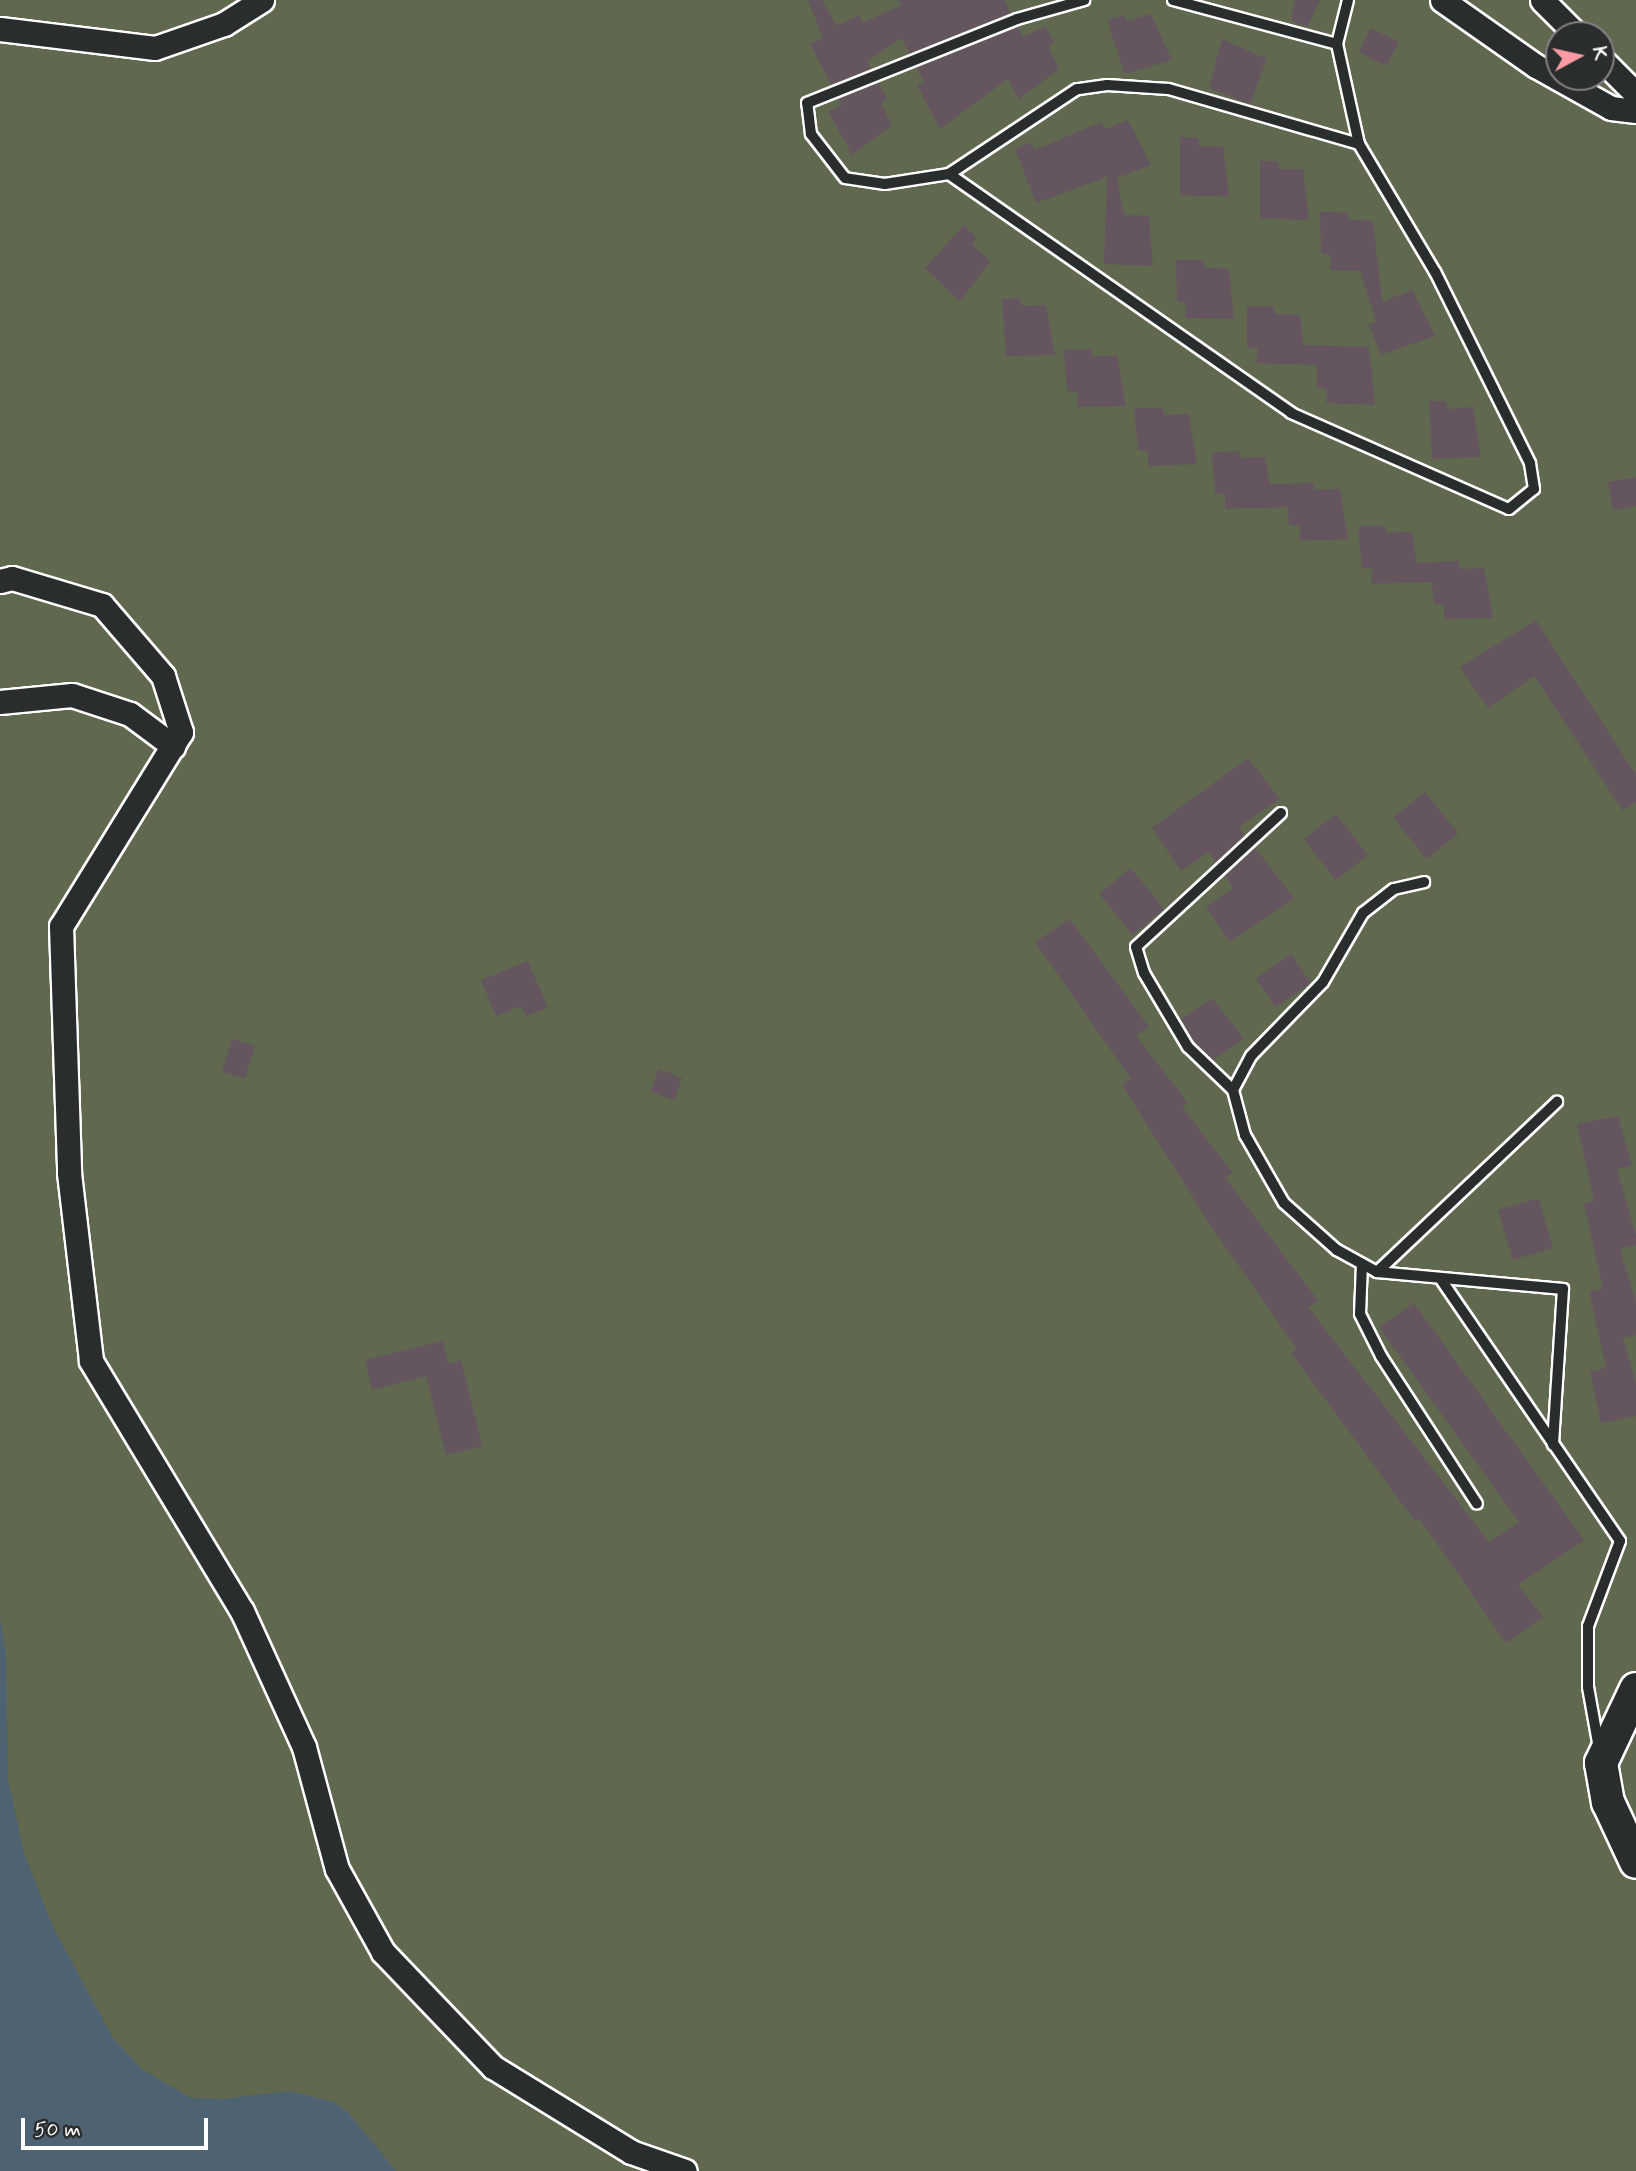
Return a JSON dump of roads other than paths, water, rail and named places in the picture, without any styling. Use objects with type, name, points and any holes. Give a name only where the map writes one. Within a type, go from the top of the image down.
[{"type":"street","points":[[0,29],[155,48],[223,24],[262,0]]},
{"type":"street","points":[[1442,0],[1536,66],[1611,108],[1636,111]]},
{"type":"street","points":[[1542,0],[1563,21]]},
{"type":"street","points":[[1615,73],[1636,94]]},
{"type":"street","points":[[0,580],[12,578],[102,606],[163,676],[181,732],[61,926],[69,1173],[91,1361],[242,1611],[304,1747],[337,1869],[383,1952],[493,2067],[631,2152],[685,2171]]},
{"type":"street","points":[[0,702],[72,695],[130,714],[173,746]]},
{"type":"street","points":[[1636,1689],[1601,1763],[1608,1802],[1636,1862]]},
{"type":"lane","points":[[1084,0],[1017,19],[807,103],[811,134],[845,178],[885,184],[949,174],[1077,89],[1107,85],[1168,89],[1359,144]]},
{"type":"lane","points":[[1173,0],[1337,44]]},
{"type":"lane","points":[[949,174],[1291,413],[1510,509],[1534,489],[1530,463],[1435,272],[1359,144],[1337,44],[1348,0]]},
{"type":"lane","points":[[1281,813],[1136,947],[1143,973],[1188,1047],[1233,1090],[1245,1135],[1284,1203],[1337,1250],[1377,1272],[1442,1281],[1563,1289],[1553,1445]]},
{"type":"lane","points":[[1233,1090],[1251,1056],[1324,982],[1363,913],[1394,889],[1424,882]]},
{"type":"lane","points":[[1377,1272],[1557,1102]]},
{"type":"lane","points":[[1362,1264],[1360,1314],[1381,1356],[1477,1504]]},
{"type":"lane","points":[[1442,1281],[1620,1541],[1588,1626],[1588,1687],[1601,1763]]},
{"type":"water","points":[[0,1618],[6,1654],[8,1779],[24,1853],[53,1927],[113,2038],[142,2069],[191,2098],[223,2099],[290,2091],[334,2102],[348,2112],[396,2171],[0,2171]]}]
